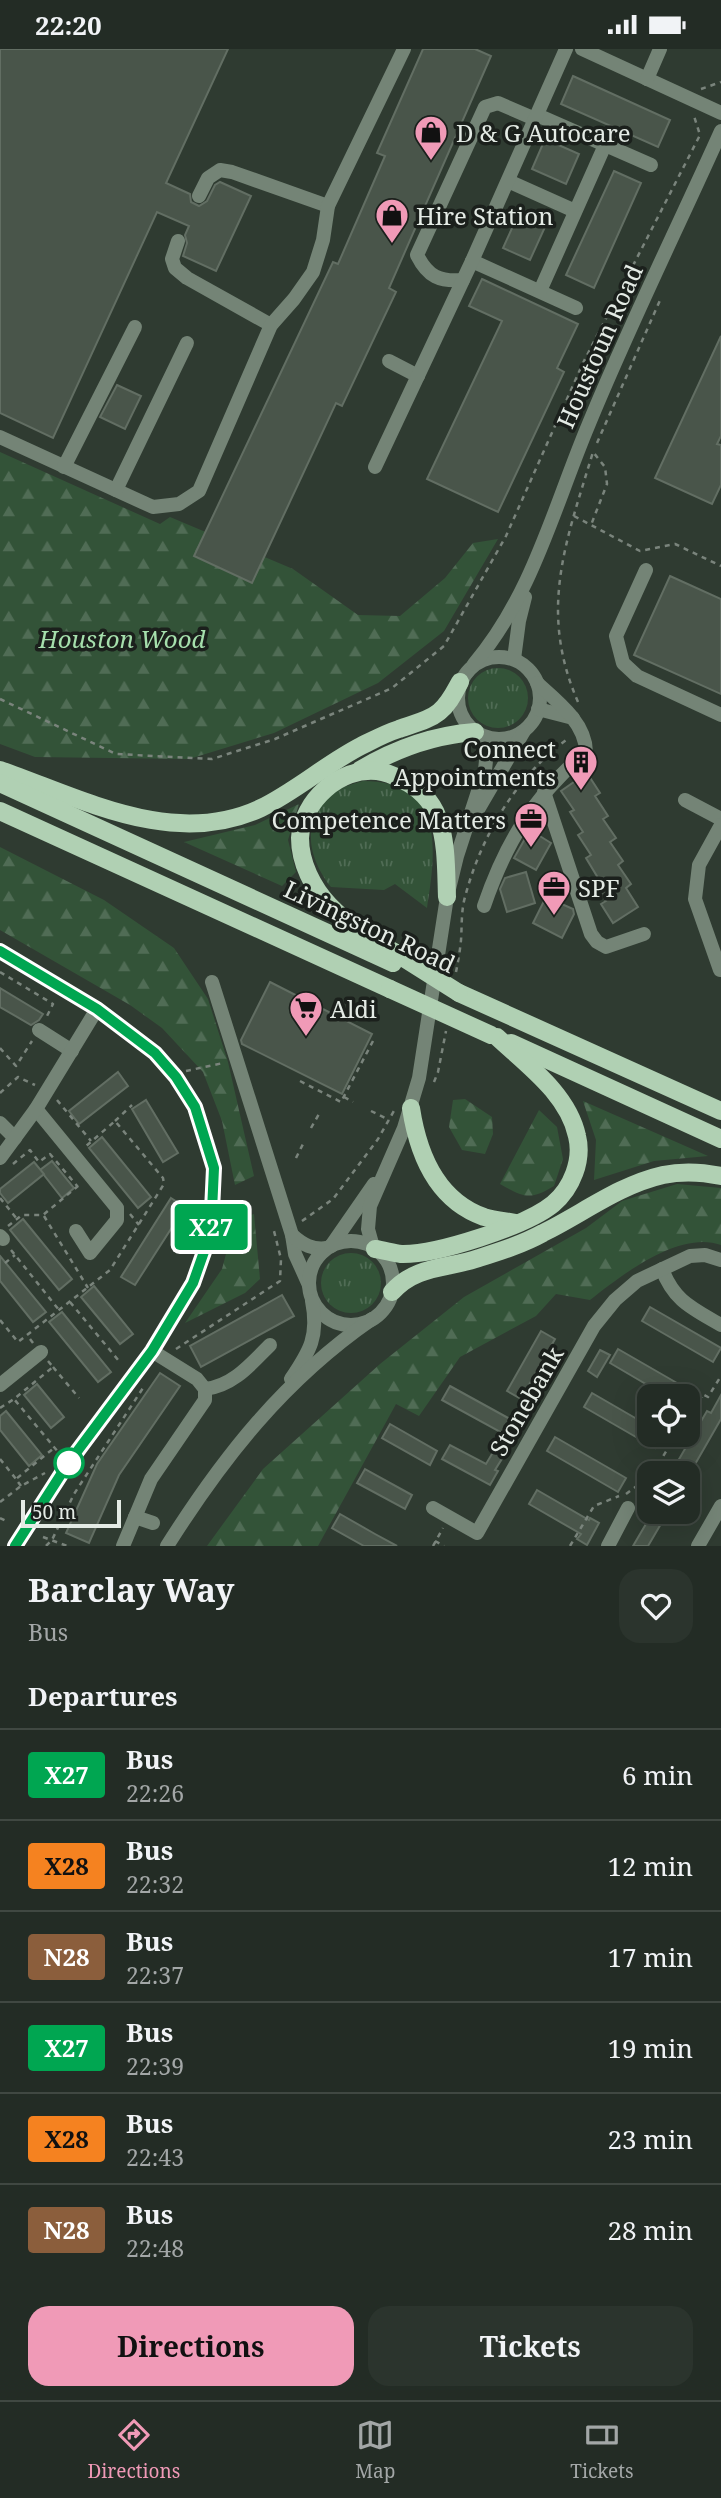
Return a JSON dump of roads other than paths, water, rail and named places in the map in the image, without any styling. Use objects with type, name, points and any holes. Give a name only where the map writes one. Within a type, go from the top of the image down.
[{"type":"main road","points":[[0,770],[98,806],[141,818],[182,825],[225,821],[283,796],[356,748],[438,713],[449,702],[460,682]]},
{"type":"main road","points":[[393,958],[329,905],[312,880],[301,851],[300,835],[304,821],[317,797],[335,783],[401,749],[441,736],[480,734]]},
{"type":"main road","points":[[353,774],[376,771],[393,775],[415,786],[428,800],[438,817],[445,855],[447,897]]},
{"type":"main road","name":"Livingston Road","points":[[0,783],[393,958],[457,988],[495,1010],[721,1111]]},
{"type":"main road","name":"Livingston Road","points":[[0,811],[721,1139]]},
{"type":"main road","points":[[374,1248],[400,1254],[421,1253],[468,1242],[540,1213],[566,1190],[575,1170],[579,1147],[572,1122],[551,1088],[494,1036]]},
{"type":"main road","points":[[404,1107],[429,1169],[444,1192],[466,1209],[485,1217],[516,1223]]},
{"type":"main road","points":[[391,1292],[401,1281],[418,1272],[474,1260],[542,1234],[640,1182],[664,1175],[692,1172],[721,1176]]},
{"type":"street","points":[[0,437],[153,507],[179,504],[199,491],[271,325],[313,272],[323,240],[328,206],[404,49]]},
{"type":"street","points":[[375,467],[472,261],[566,49]]},
{"type":"street","points":[[582,49],[721,113]]},
{"type":"street","points":[[647,79],[660,49]]},
{"type":"street","points":[[463,280],[446,282],[424,270],[417,255],[485,107],[498,103],[651,166]]},
{"type":"street","name":"Houstoun Road","points":[[474,664],[507,618],[526,582],[588,425],[721,131]]},
{"type":"street","points":[[540,291],[605,145]]},
{"type":"street","points":[[200,196],[208,178],[220,170],[328,206]]},
{"type":"street","points":[[508,181],[575,211]]},
{"type":"street","points":[[178,240],[172,259],[176,268],[187,278],[271,325]]},
{"type":"street","points":[[472,261],[576,307]]},
{"type":"street","points":[[64,467],[135,327]]},
{"type":"street","points":[[116,490],[187,343]]},
{"type":"street","points":[[389,361],[418,376]]},
{"type":"street","points":[[646,570],[616,636],[623,663],[637,676],[721,715]]},
{"type":"street","name":"Houstoun Road","points":[[514,659],[526,582]]},
{"type":"street","points":[[484,907],[505,852],[521,822],[544,792],[586,752],[586,745],[576,725],[537,683],[528,669],[514,659],[494,657],[474,664],[460,682],[458,705],[467,725],[480,734],[505,739],[525,730]]},
{"type":"street","points":[[466,828],[533,720],[540,701],[537,683]]},
{"type":"street","points":[[538,709],[576,725]]},
{"type":"street","points":[[167,1546],[239,1441],[280,1395],[346,1336],[381,1312],[391,1292],[390,1268],[374,1248],[368,1229],[370,1206],[424,1056],[447,897],[485,769],[487,751],[480,734]]},
{"type":"street","points":[[544,792],[591,934],[597,942],[606,947],[644,934]]},
{"type":"street","points":[[685,800],[721,819]]},
{"type":"street","points":[[720,970],[695,899],[699,865],[721,825]]},
{"type":"street","points":[[0,951],[97,1009],[143,1042],[176,1077],[195,1107],[214,1168],[211,1232],[193,1283],[152,1351],[62,1466],[15,1546]]},
{"type":"street","points":[[212,982],[296,1229],[309,1247],[318,1249],[352,1241],[374,1248]]},
{"type":"street","points":[[5,1162],[15,1139],[97,1009]]},
{"type":"street","points":[[39,1030],[72,1051]]},
{"type":"street","points":[[36,1109],[117,1208],[117,1220],[90,1253],[76,1231]]},
{"type":"street","points":[[0,1123],[15,1139]]},
{"type":"street","points":[[372,1319],[348,1325],[325,1316],[310,1291],[310,1271],[385,1169]]},
{"type":"street","points":[[280,1395],[305,1359],[313,1339],[315,1316],[310,1291],[296,1254],[296,1229]]},
{"type":"street","name":"Stonebank","points":[[433,1508],[477,1532],[594,1326],[615,1300],[630,1287],[690,1255],[705,1255],[721,1260]]},
{"type":"street","points":[[662,1269],[668,1286],[679,1300],[721,1325]]},
{"type":"street","points":[[205,1389],[216,1388],[243,1373],[270,1345]]},
{"type":"street","points":[[123,1546],[151,1479],[205,1400],[205,1389],[197,1379],[152,1351]]},
{"type":"street","points":[[0,1385],[41,1352]]},
{"type":"street","points":[[698,1546],[721,1506]]},
{"type":"street","points":[[608,1546],[628,1508]]},
{"type":"street","points":[[135,1517],[153,1523]]},
{"type":"place","name":"D & G Autocare","points":[[431,162]]},
{"type":"place","name":"Hire Station","points":[[392,245]]},
{"type":"place","name":"Connect Appointments","points":[[581,792]]},
{"type":"place","name":"Competence Matters","points":[[531,849]]},
{"type":"place","name":"SPF","points":[[554,917]]},
{"type":"place","name":"Aldi","points":[[306,1038]]},
{"type":"park label","name":"Houston Wood","points":[[122,638]]}]
